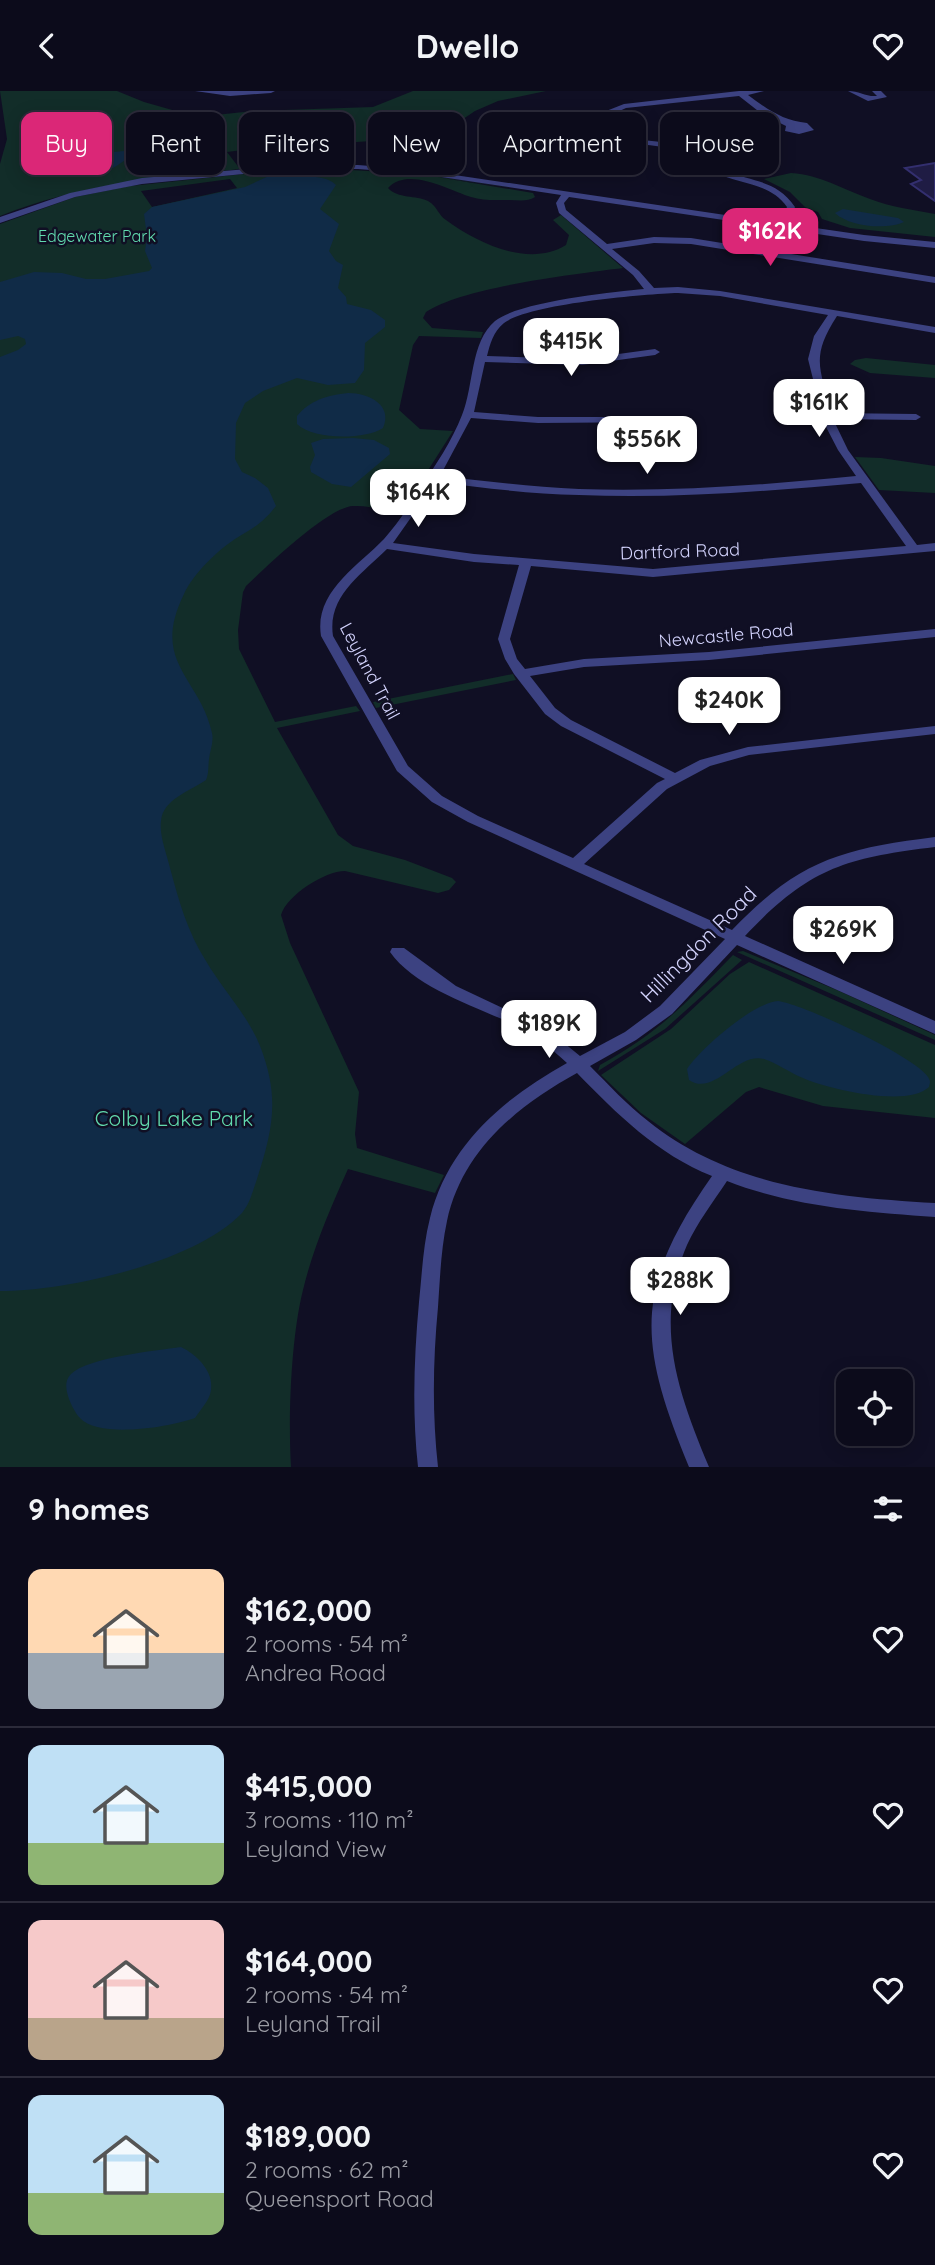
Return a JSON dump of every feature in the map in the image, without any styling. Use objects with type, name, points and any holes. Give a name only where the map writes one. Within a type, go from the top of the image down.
[{"type":"street","points":[[199,91],[271,91]]},
{"type":"street","points":[[760,91],[624,106],[599,117],[593,127],[614,138],[681,149],[726,174],[769,187],[782,195],[791,207],[783,226]]},
{"type":"street","points":[[852,91],[868,99],[883,97],[876,91]]},
{"type":"street","points":[[741,94],[765,113],[791,125]]},
{"type":"street","points":[[0,220],[50,201],[112,186],[293,167],[397,169],[877,240],[935,245]]},
{"type":"street","points":[[566,193],[560,203],[562,211],[639,276],[651,291]]},
{"type":"street","points":[[605,247],[648,241],[688,240],[935,280]]},
{"type":"street","name":"Leyland Trail","points":[[935,330],[717,293],[651,291],[545,306],[514,314],[490,331],[468,415],[431,478],[386,545],[331,599],[323,622],[329,639],[393,755],[414,781],[445,804],[735,939],[935,1028]]},
{"type":"street","points":[[834,313],[818,336],[814,353],[814,368],[827,417],[837,441],[914,549]]},
{"type":"street","points":[[483,359],[582,362],[655,352]]},
{"type":"street","points":[[468,415],[538,420],[663,420]]},
{"type":"street","points":[[827,417],[916,417]]},
{"type":"street","points":[[431,478],[526,489],[613,493],[738,490],[864,479]]},
{"type":"street","name":"Dartford Road","points":[[386,545],[448,556],[660,573],[935,547]]},
{"type":"street","points":[[526,563],[504,637],[508,652],[521,674],[540,701],[562,720],[674,778]]},
{"type":"street","name":"Newcastle Road","points":[[521,674],[584,663],[709,656],[935,632]]},
{"type":"street","points":[[574,865],[649,797],[674,778],[705,763],[748,751],[935,730]]},
{"type":"street","name":"Hillingdon Road","points":[[428,1467],[423,1388],[434,1243],[446,1195],[468,1154],[496,1120],[531,1092],[621,1043],[659,1016],[788,887],[822,866],[874,850],[935,842]]},
{"type":"street","points":[[398,952],[449,989],[535,1029],[649,1131],[682,1153],[723,1173],[766,1188],[816,1200],[935,1210]]},
{"type":"street","points":[[699,1467],[667,1384],[660,1350],[660,1316],[664,1285],[673,1255],[723,1173]]},
{"type":"green space","points":[[0,91],[117,91],[179,112],[126,112],[126,175],[185,175],[89,189],[0,216],[0,164],[7,139]]},
{"type":"green space","points":[[413,91],[546,91],[498,101],[465,118],[465,112],[368,112],[368,141],[354,142],[354,112],[244,112],[373,107]]},
{"type":"green space","points":[[239,112],[239,150],[227,152],[239,169],[225,171],[225,114]]},
{"type":"green space","name":"Colby Lake Park","points":[[354,170],[368,171],[368,175],[427,175],[533,191],[437,177],[533,193],[535,197],[529,200],[480,199],[417,179],[396,182],[388,188],[397,194],[428,201],[443,218],[473,237],[504,250],[520,253],[536,254],[566,245],[569,235],[553,220],[561,215],[623,268],[492,289],[443,303],[426,312],[423,318],[432,328],[483,332],[481,338],[419,336],[413,345],[399,410],[420,429],[453,431],[401,513],[359,506],[342,509],[298,539],[246,586],[243,592],[238,630],[239,649],[275,722],[356,706],[360,711],[277,728],[338,835],[353,846],[405,860],[456,882],[449,890],[438,893],[345,871],[337,872],[308,885],[291,900],[281,915],[290,943],[359,1092],[355,1134],[357,1148],[444,1175],[435,1193],[348,1169],[317,1243],[299,1309],[291,1378],[291,1467],[0,1467],[0,224],[75,197],[130,186],[239,174],[354,175]],"holes":[[[230,179],[237,188],[152,207],[141,191]]]},
{"type":"green space","points":[[791,173],[822,179],[886,204],[935,214],[935,237],[850,228],[822,219],[818,212],[805,207],[790,192],[764,179]]},
{"type":"green space","points":[[866,358],[935,365],[935,378],[870,373],[850,364]]},
{"type":"green space","points":[[855,457],[935,466],[935,493],[879,490]]},
{"type":"green space","points":[[513,674],[516,680],[376,708],[373,702]]},
{"type":"green space","points":[[743,951],[935,1035],[935,1040],[737,952]]},
{"type":"green space","points":[[733,955],[742,960],[665,1029],[598,1071],[600,1065],[656,1029]]},
{"type":"green space","points":[[749,962],[935,1045],[935,1118],[823,1106],[759,1087],[746,1092],[685,1144],[641,1113],[601,1075],[671,1029],[730,974]]},
{"type":"water","points":[[126,151],[126,160],[112,168],[112,152]]},
{"type":"water","name":"Colby Lake Park","points":[[271,175],[308,175],[336,185],[320,209],[339,224],[329,251],[336,261],[343,265],[338,288],[346,297],[347,304],[371,310],[385,320],[385,327],[365,343],[364,370],[355,383],[328,385],[297,378],[263,391],[245,403],[236,423],[235,459],[242,472],[268,488],[276,506],[262,521],[213,556],[199,571],[184,594],[175,617],[172,637],[175,654],[206,714],[213,740],[206,780],[172,801],[163,813],[161,827],[164,845],[184,916],[199,950],[248,1023],[266,1064],[272,1113],[263,1161],[251,1197],[242,1213],[221,1231],[193,1246],[162,1260],[93,1280],[28,1290],[0,1291],[0,357],[26,344],[25,339],[18,336],[0,340],[0,282],[34,272],[105,279],[149,271],[152,268],[145,251],[147,237],[144,214],[152,207],[245,187]]},
{"type":"water","points":[[843,209],[898,218],[904,222],[888,226],[868,226],[835,213]]},
{"type":"water","points":[[348,393],[364,395],[382,407],[385,413],[383,428],[364,435],[339,436],[315,433],[297,424],[297,416],[314,402]]},
{"type":"water","points":[[323,439],[374,440],[389,448],[390,454],[351,487],[332,484],[311,472],[310,467],[315,455],[311,443]]},
{"type":"water","points":[[778,1001],[810,1011],[882,1045],[919,1068],[929,1079],[929,1087],[919,1093],[904,1096],[867,1095],[814,1082],[764,1059],[744,1062],[707,1083],[698,1084],[689,1080],[687,1069],[715,1039],[755,1010]]},
{"type":"water","points":[[181,1347],[203,1364],[210,1376],[209,1397],[195,1418],[169,1425],[118,1430],[89,1424],[75,1411],[66,1383],[71,1374],[80,1368],[123,1356]]},
{"type":"building","points":[[935,163],[935,201],[911,184],[921,180],[905,168]]},
{"type":"park label","name":"Edgewater Park","points":[[97,236]]}]
